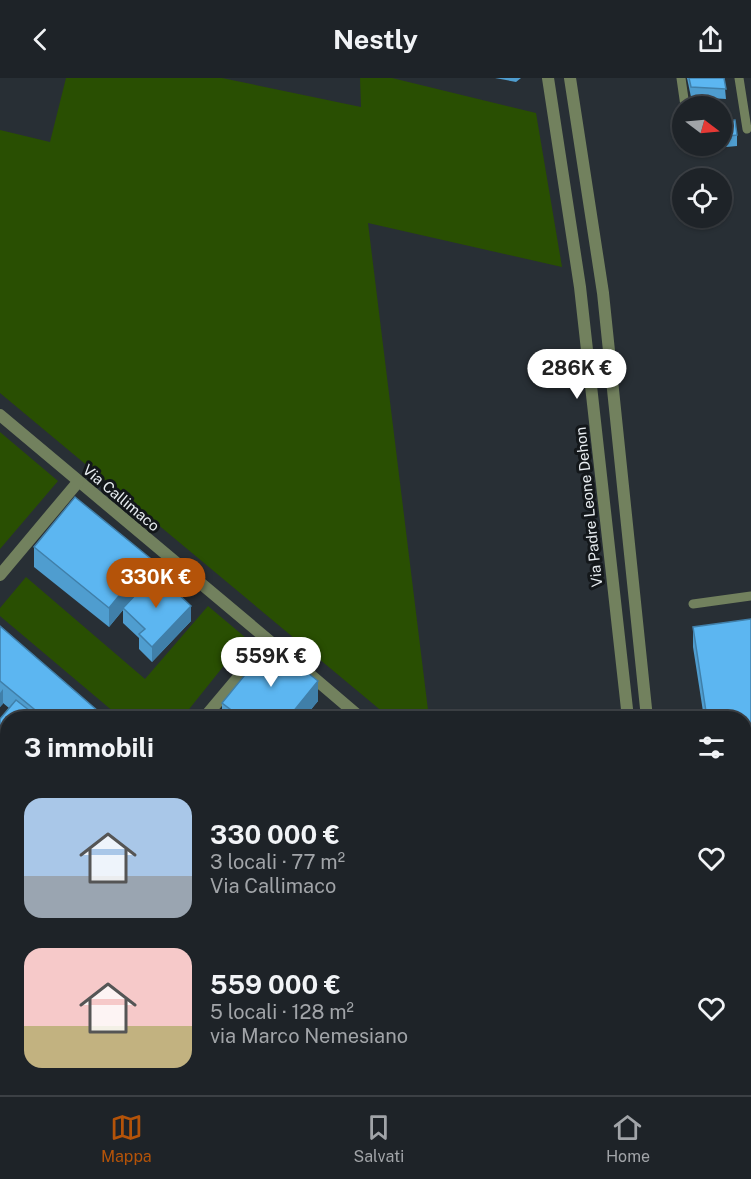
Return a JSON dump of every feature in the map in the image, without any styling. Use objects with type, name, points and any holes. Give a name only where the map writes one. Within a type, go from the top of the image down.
[{"type":"street","name":"Via Padre Leone Dehon","points":[[548,78],[580,287],[627,711]]},
{"type":"street","points":[[570,78],[603,292],[645,711]]},
{"type":"street","name":"Via Callimaco","points":[[0,416],[353,711]]},
{"type":"street","points":[[0,575],[78,482]]},
{"type":"street","points":[[210,711],[269,640]]},
{"type":"lane","points":[[681,78],[684,96]]},
{"type":"lane","points":[[739,78],[747,129]]},
{"type":"lane","points":[[693,604],[751,596]]},
{"type":"green space","points":[[66,78],[222,78],[361,107],[360,78],[392,78],[536,113],[562,267],[368,223],[428,711],[382,711],[0,393],[0,130],[50,142]]},
{"type":"green space","points":[[0,432],[58,481],[0,549]]},
{"type":"green space","points":[[26,577],[145,679],[208,606],[246,638],[188,711],[113,711],[0,616],[0,608]]},
{"type":"building","points":[[689,78],[724,78],[726,89],[691,87]]},
{"type":"building","points":[[732,120],[735,120],[737,135],[732,136]]},
{"type":"building","points":[[75,497],[150,558],[109,608],[34,547]]},
{"type":"building","points":[[156,573],[191,606],[152,647],[139,634],[145,629],[123,608]]},
{"type":"building","points":[[751,619],[751,711],[706,711],[693,627]]},
{"type":"building","points":[[0,626],[98,711],[36,711],[0,681]]},
{"type":"building","points":[[271,643],[318,681],[294,711],[233,711],[222,703]]},
{"type":"building","points":[[16,700],[30,711],[7,711]]}]
